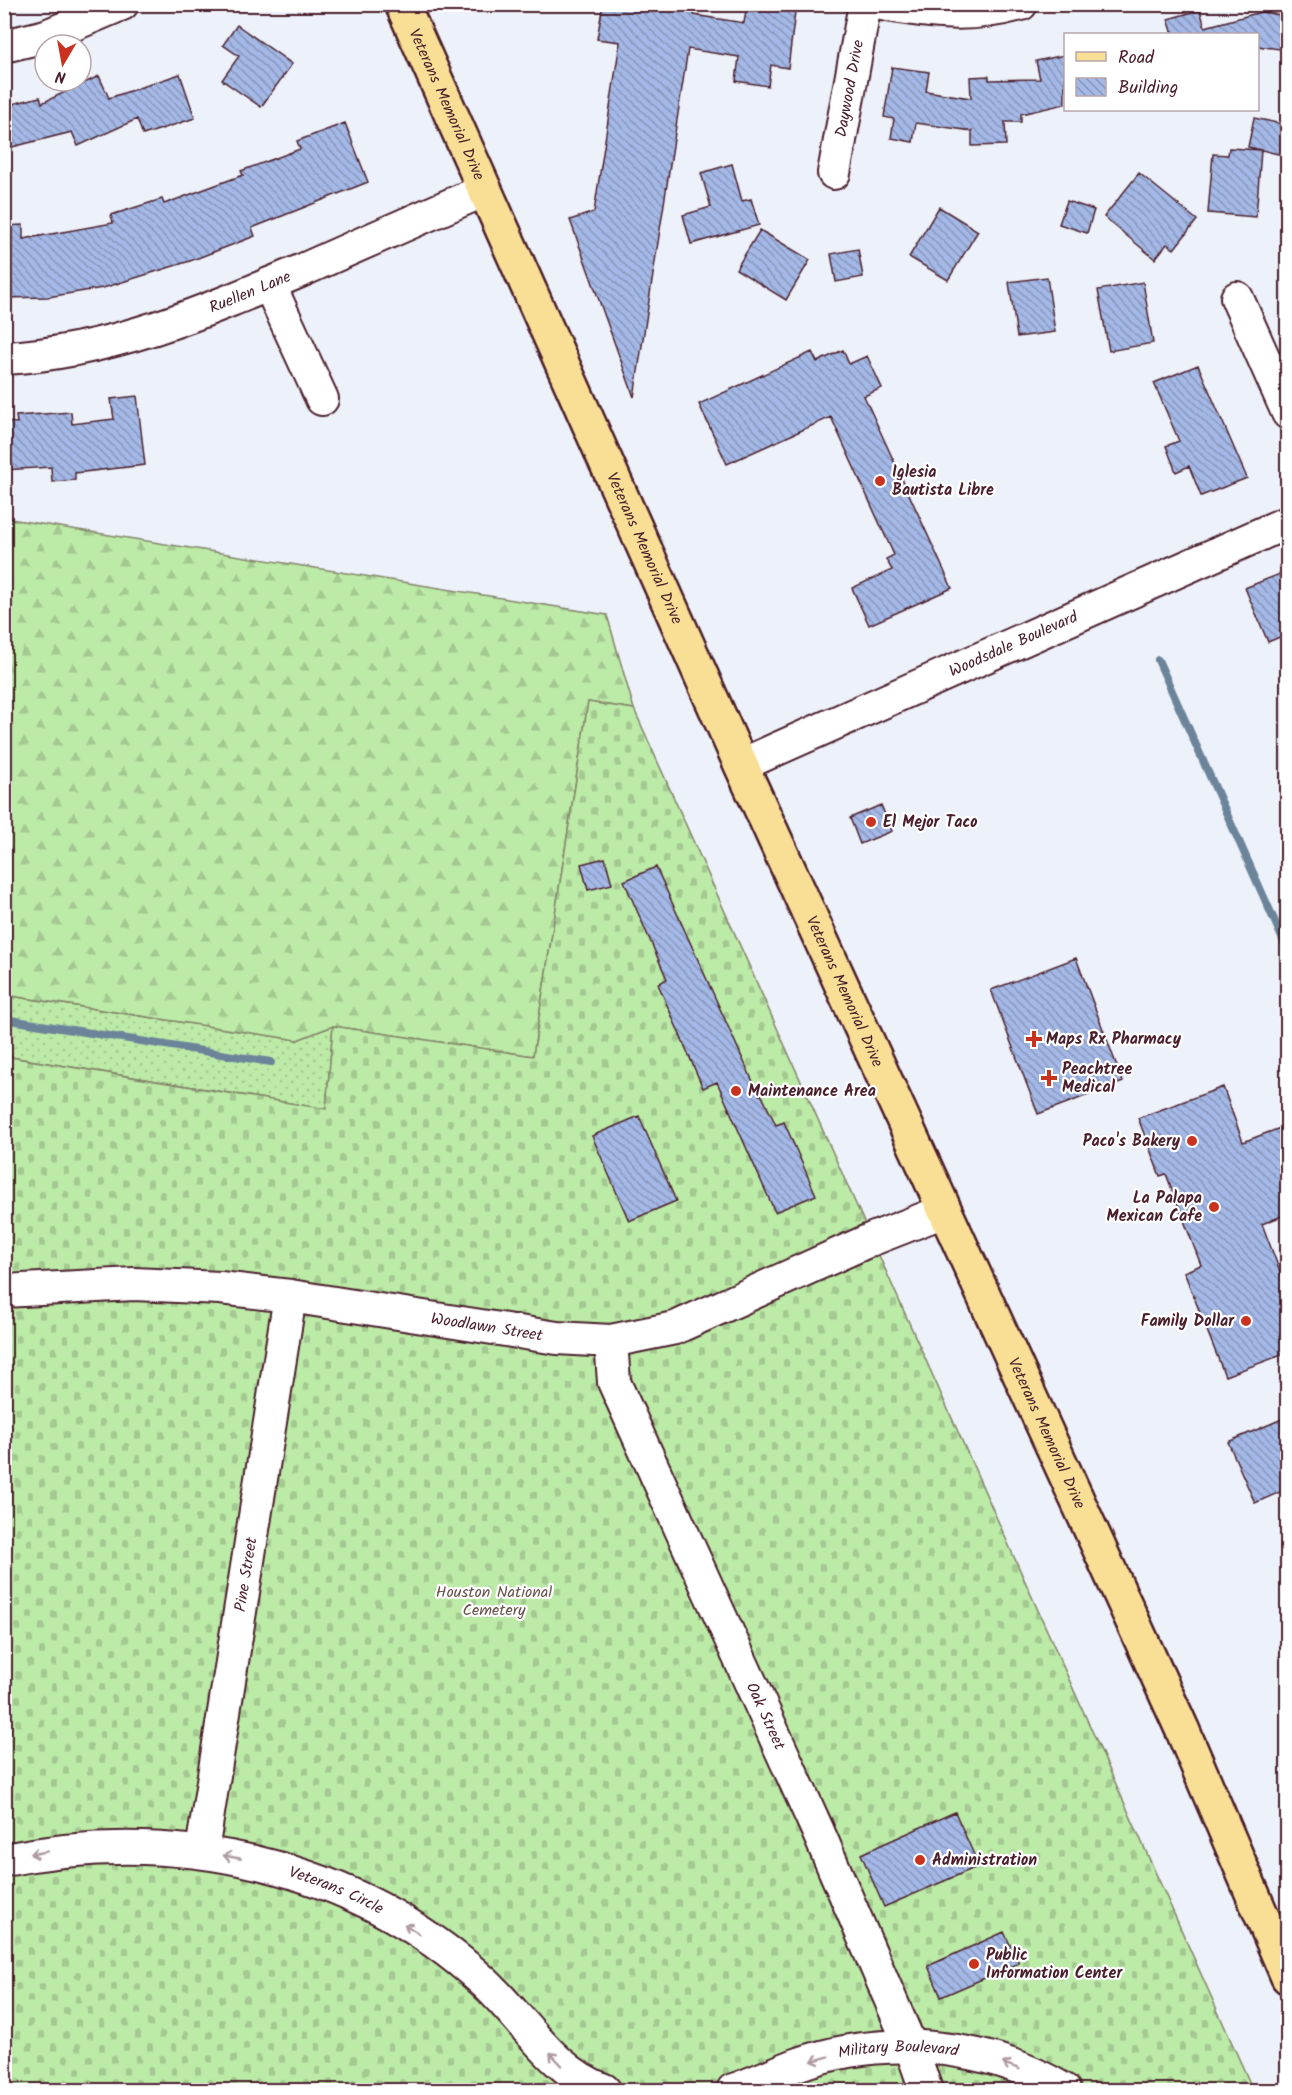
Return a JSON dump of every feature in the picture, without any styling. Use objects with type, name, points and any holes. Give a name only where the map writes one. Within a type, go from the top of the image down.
[{"type":"main road","name":"Veterans Memorial Drive","points":[[402,4],[741,765],[1182,1730],[1279,1936],[1287,1977]]},
{"type":"street","points":[[4,46],[46,36],[122,4]]},
{"type":"street","name":"Daywood Drive","points":[[834,173],[866,4]]},
{"type":"street","points":[[882,4],[939,15],[977,14],[1021,4]]},
{"type":"street","name":"Ruellen Lane","points":[[4,358],[46,354],[109,342],[170,324],[269,284],[485,190]]},
{"type":"street","points":[[269,284],[322,399]]},
{"type":"street","points":[[1237,298],[1287,413]]},
{"type":"street","name":"Woodsdale Boulevard","points":[[741,765],[1287,522]]},
{"type":"street","name":"Woodlawn Street","points":[[4,1291],[134,1284],[220,1288],[290,1296],[557,1338],[610,1341],[675,1328],[870,1240],[944,1211]]},
{"type":"street","name":"Pine Street","points":[[202,1851],[290,1296]]},
{"type":"street","name":"Oak Street","points":[[610,1341],[615,1382],[812,1819],[911,2047],[926,2091]]},
{"type":"street","name":"Veterans Circle","points":[[4,1860],[45,1852],[97,1846],[149,1846],[202,1851],[253,1861],[303,1876],[352,1895],[399,1920],[443,1948],[483,1981],[521,2018],[569,2073],[604,2091]]},
{"type":"street","name":"Military Boulevard","points":[[733,2091],[796,2065],[835,2055],[911,2047],[955,2051],[986,2057],[1037,2076],[1064,2091]]},
{"type":"green space","points":[[4,518],[607,615],[634,709],[588,702],[533,1056],[333,1026],[297,1040],[5,995]]},
{"type":"green space","name":"Houston National Cemetery","points":[[588,702],[634,709],[1253,2090],[5,2090],[4,1056],[326,1109],[333,1026],[533,1056]]},
{"type":"green space","points":[[4,995],[297,1040],[333,1026],[326,1109],[5,1056]]},
{"type":"building","points":[[603,4],[695,4],[694,15],[744,23],[747,4],[796,4],[788,68],[771,65],[768,86],[736,81],[739,57],[688,49],[634,397],[570,220],[594,212],[620,42],[597,39]]},
{"type":"building","points":[[1200,10],[1205,27],[1261,12],[1287,16],[1287,50],[1259,46],[1259,33],[1173,33],[1168,19]]},
{"type":"building","points":[[237,25],[292,64],[261,107],[222,80],[239,56],[223,45]]},
{"type":"building","points":[[1064,55],[1064,104],[1021,114],[1021,122],[1005,122],[1006,145],[972,146],[972,131],[916,123],[913,142],[891,138],[894,119],[884,117],[892,67],[929,72],[926,91],[971,98],[970,77],[989,76],[989,80],[1040,79],[1036,61]]},
{"type":"building","points":[[180,74],[195,118],[143,135],[137,119],[78,146],[72,132],[4,149],[4,106],[40,97],[42,103],[63,93],[93,93],[93,79],[99,76],[109,98]]},
{"type":"building","points":[[1254,118],[1287,125],[1283,155],[1248,147]]},
{"type":"building","points":[[345,123],[368,182],[252,228],[255,236],[190,261],[103,288],[48,297],[4,298],[4,226],[23,225],[23,239],[113,223],[111,215],[162,199],[164,204],[243,175],[241,171],[300,149],[297,141]]},
{"type":"building","points":[[1229,148],[1261,150],[1256,217],[1208,213],[1213,154],[1228,155]]},
{"type":"building","points":[[732,164],[742,201],[751,199],[759,225],[691,244],[683,215],[711,207],[701,173]]},
{"type":"building","points":[[1139,173],[1197,220],[1174,249],[1167,244],[1155,259],[1104,217]]},
{"type":"building","points":[[1067,201],[1094,210],[1087,233],[1059,224]]},
{"type":"building","points":[[939,207],[978,231],[948,280],[909,257]]},
{"type":"building","points":[[760,230],[810,260],[786,300],[736,269]]},
{"type":"building","points":[[858,249],[863,277],[836,282],[831,254]]},
{"type":"building","points":[[1047,277],[1055,332],[1017,337],[1009,282]]},
{"type":"building","points":[[1143,282],[1153,343],[1109,351],[1098,290]]},
{"type":"building","points":[[843,350],[849,364],[867,356],[882,388],[864,396],[952,588],[869,625],[852,588],[892,570],[886,559],[894,555],[831,417],[727,464],[699,404],[812,352],[817,362]]},
{"type":"building","points":[[1198,365],[1247,478],[1201,496],[1189,466],[1176,472],[1166,446],[1179,441],[1154,383]]},
{"type":"building","points":[[137,396],[145,465],[75,473],[75,480],[52,482],[51,467],[4,470],[4,422],[17,423],[16,416],[71,412],[72,424],[114,419],[111,399]]},
{"type":"building","points":[[1287,571],[1287,634],[1268,642],[1245,588]]},
{"type":"building","points":[[881,805],[892,831],[860,844],[850,818]]},
{"type":"building","points":[[605,858],[612,884],[588,890],[581,864]]},
{"type":"building","name":"Maintenance Area","points":[[656,867],[759,1095],[761,1094],[776,1125],[784,1122],[816,1195],[775,1212],[717,1082],[703,1088],[658,984],[667,979],[624,881]]},
{"type":"building","points":[[1076,958],[1123,1082],[1038,1114],[991,990]]},
{"type":"building","points":[[1223,1087],[1243,1142],[1280,1128],[1287,1149],[1287,1214],[1262,1224],[1287,1290],[1287,1353],[1225,1376],[1184,1272],[1201,1265],[1166,1174],[1160,1176],[1138,1118]]},
{"type":"building","points":[[639,1116],[676,1201],[629,1221],[592,1136]]},
{"type":"building","points":[[1287,1417],[1287,1489],[1255,1503],[1228,1442]]},
{"type":"building","name":"Administration","points":[[955,1812],[979,1866],[884,1907],[861,1854]]},
{"type":"building","name":"Public Information Center","points":[[1004,1932],[1019,1963],[941,1997],[928,1966]]},
{"type":"waterway","points":[[1158,660],[1288,951]]},
{"type":"waterway","points":[[4,1019],[271,1062]]},
{"type":"place","name":"Iglesia Bautista Libre","points":[[880,481]]},
{"type":"place","name":"El Mejor Taco","points":[[871,822]]},
{"type":"place","name":"Maps Rx Pharmacy","points":[[1034,1039]]},
{"type":"place","name":"Peachtree Medical","points":[[1049,1078]]},
{"type":"place","name":"Maintenance Area","points":[[736,1091]]},
{"type":"place","name":"Paco's Bakery","points":[[1192,1141]]},
{"type":"place","name":"La Palapa Mexican Cafe","points":[[1214,1207]]},
{"type":"place","name":"Family Dollar","points":[[1246,1321]]},
{"type":"place","name":"Administration","points":[[920,1860]]},
{"type":"place","name":"Public Information Center","points":[[974,1964]]}]
